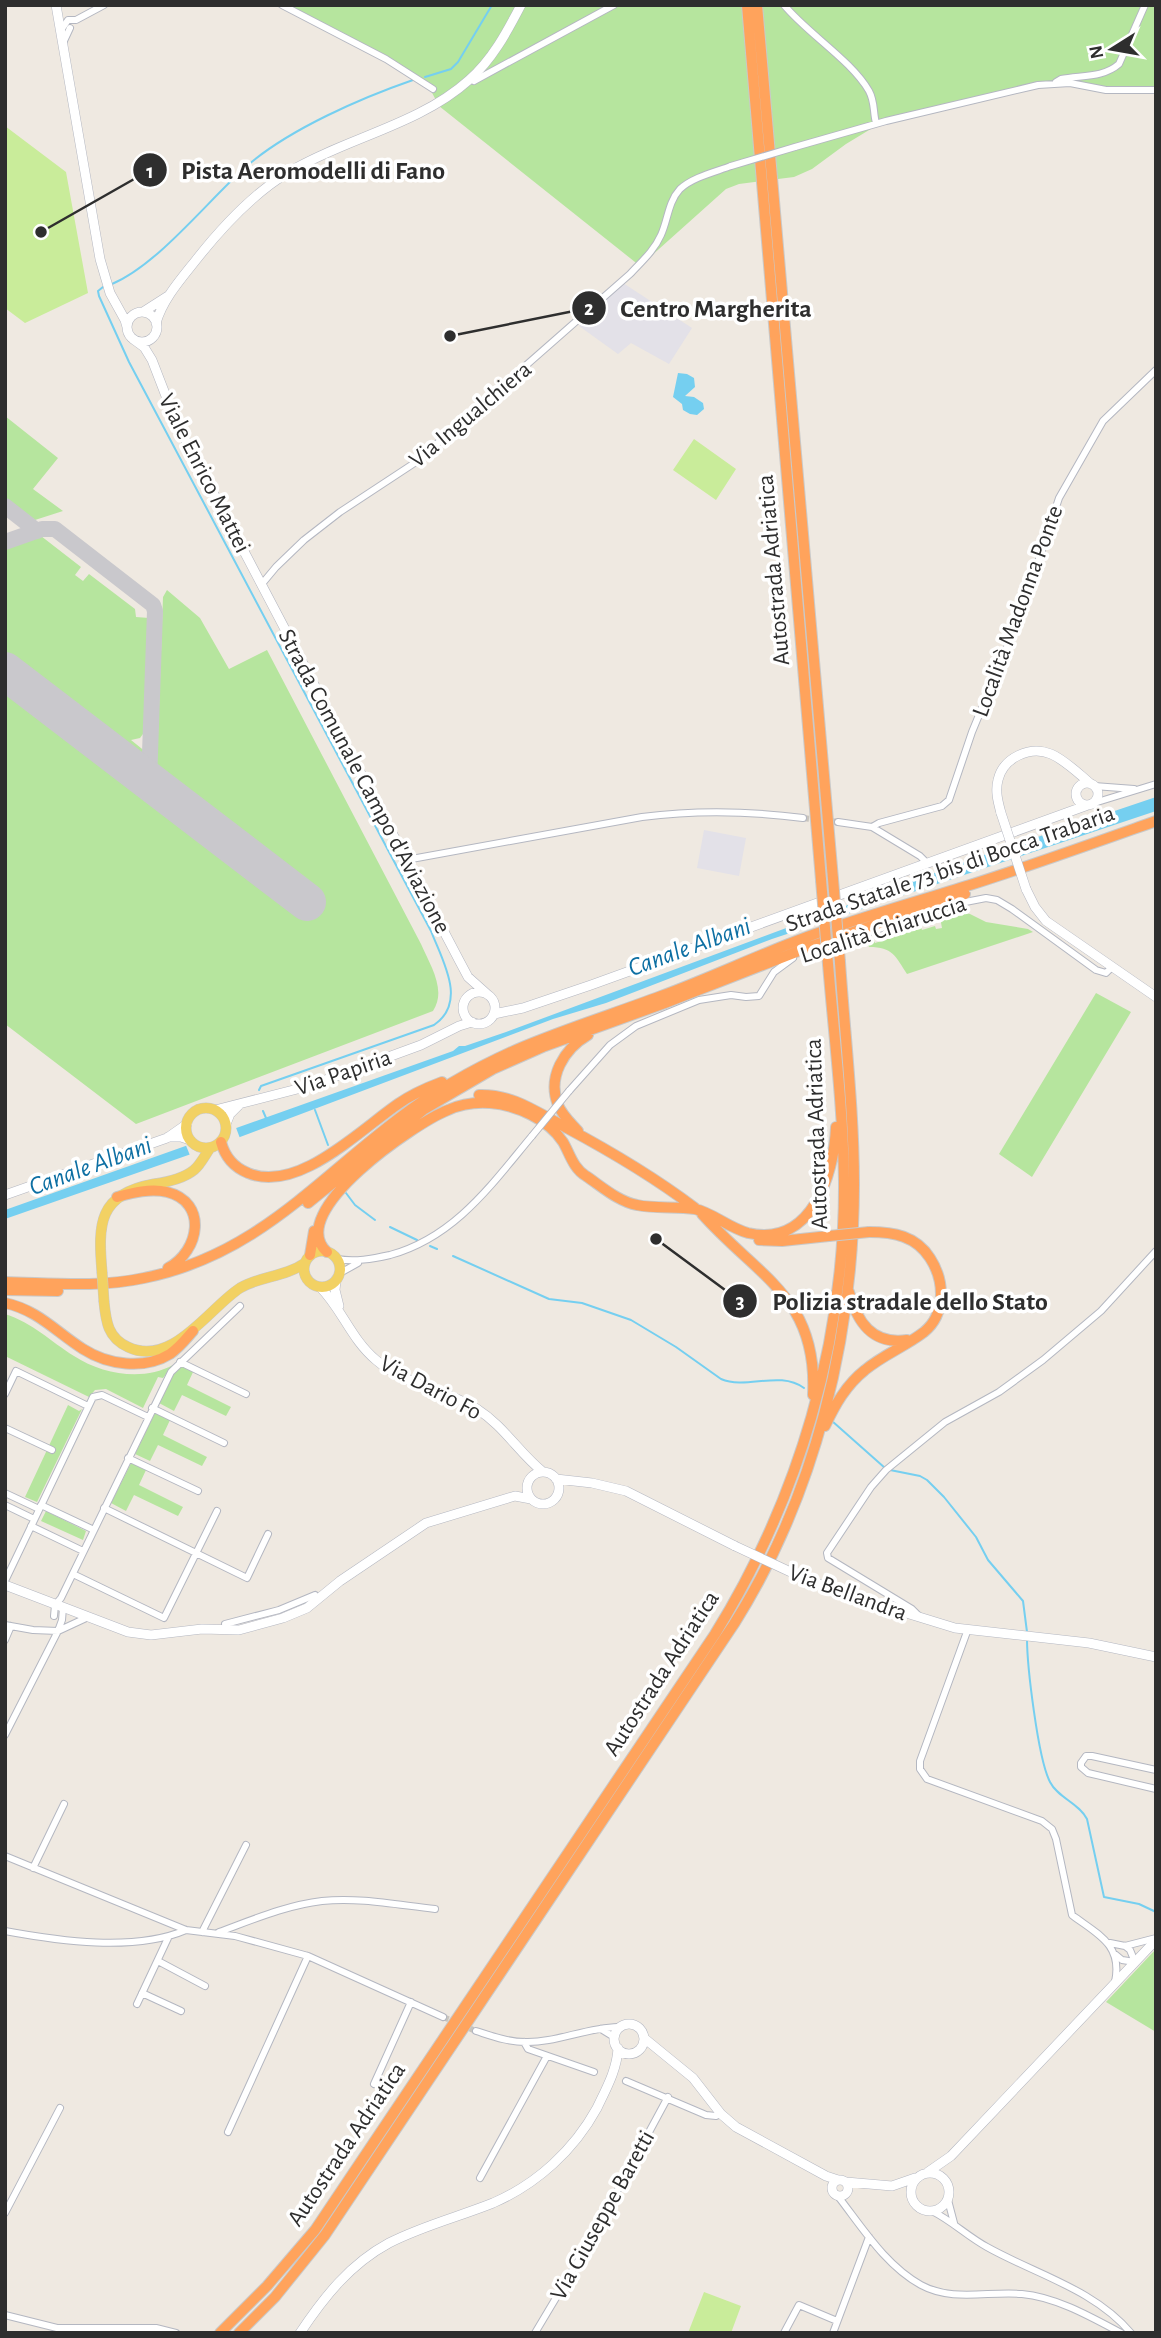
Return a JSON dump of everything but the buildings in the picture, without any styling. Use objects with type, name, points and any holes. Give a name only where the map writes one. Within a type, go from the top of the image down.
[{"type":"highway","name":"Autostrada Adriatica","points":[[239,2333],[275,2297],[325,2235],[734,1624],[776,1548],[802,1488],[816,1445],[847,1287],[853,1230],[854,1168],[840,962],[827,880],[747,5]]},
{"type":"highway","name":"Autostrada Adriatica","points":[[220,2333],[267,2286],[315,2230],[709,1642],[762,1550],[811,1425],[832,1325],[842,1235],[843,1146],[828,964],[827,880],[757,5]]},
{"type":"highway","name":"Strada Statale 73 bis di Bocca Trabaria","points":[[5,1282],[88,1284],[144,1279],[205,1259],[258,1232],[395,1121],[461,1076],[541,1039],[663,996],[806,937],[1019,869],[1156,821]]},
{"type":"highway","name":"Strada Statale 73 bis di Bocca Trabaria","points":[[5,1290],[75,1291],[129,1287],[176,1277],[209,1265],[240,1251],[271,1231],[410,1120],[462,1085],[533,1051],[809,947],[1156,829]]},
{"type":"highway","points":[[583,1136],[563,1114],[557,1101],[555,1079],[562,1059],[586,1037],[665,1003]]},
{"type":"highway","points":[[332,1255],[320,1243],[319,1224],[325,1208],[335,1194],[373,1161],[435,1116],[471,1103],[509,1107],[545,1124],[561,1139],[579,1171],[629,1203],[698,1210],[737,1229],[761,1235],[789,1228],[808,1214],[823,1189],[835,1145],[835,1047]]},
{"type":"highway","points":[[221,1142],[228,1160],[243,1171],[265,1177],[285,1175],[321,1160],[414,1094],[461,1076]]},
{"type":"highway","points":[[308,1259],[317,1214],[332,1192],[424,1118],[451,1103],[477,1096],[508,1098],[526,1105],[659,1182],[734,1232],[758,1240],[782,1241],[869,1232],[893,1233],[909,1239],[923,1249],[936,1269],[941,1292],[937,1313],[926,1330],[869,1366],[849,1384],[816,1445]]},
{"type":"highway","points":[[117,1197],[146,1191],[169,1192],[185,1202],[193,1216],[194,1236],[186,1254],[173,1266],[144,1279]]},
{"type":"highway","points":[[698,1210],[729,1244],[774,1283],[796,1312],[806,1335],[812,1360],[811,1425]]},
{"type":"highway","points":[[847,1287],[856,1315],[869,1332],[886,1340],[909,1340]]},
{"type":"highway","points":[[5,1303],[32,1311],[82,1349],[117,1363],[143,1363],[164,1357],[176,1349],[192,1331]]},
{"type":"main road","points":[[56,5],[58,16],[66,26],[63,43],[104,276],[134,339],[144,342],[152,338],[169,295],[236,213],[285,174],[330,150],[422,111],[460,88],[490,57],[521,5]]},
{"type":"main road","points":[[110,293],[119,304],[153,317],[156,323]]},
{"type":"main road","points":[[127,327],[130,317],[169,295]]},
{"type":"main road","name":"Viale Enrico Mattei","points":[[152,338],[152,360]]},
{"type":"main road","name":"Viale Enrico Mattei","points":[[134,339],[144,347],[152,360],[176,422],[261,585]]},
{"type":"main road","name":"Strada Comunale Campo d'Aviazione","points":[[261,585],[468,977],[490,996]]},
{"type":"main road","points":[[494,1014],[523,1008],[928,864],[1052,820],[1091,804],[1098,792],[1093,785],[1051,754],[1035,751],[1020,754],[1007,763],[998,778],[996,795],[1000,813],[1026,889],[1046,921],[1156,997]]},
{"type":"main road","points":[[1064,763],[1080,802],[1091,804]]},
{"type":"main road","points":[[1052,820],[1084,784],[1093,785]]},
{"type":"main road","points":[[468,977],[470,991],[464,1012],[472,1022],[485,1023],[494,1014],[496,1007],[490,996]]},
{"type":"main road","points":[[465,1002],[474,993],[490,996],[499,1004],[523,1008]]},
{"type":"main road","name":"Via Papiria","points":[[444,1035],[464,1012]]},
{"type":"main road","name":"Via Papiria","points":[[5,1195],[167,1138],[187,1124],[198,1110],[215,1110],[309,1086],[421,1045],[472,1022]]},
{"type":"main road","points":[[240,1103],[230,1114],[221,1142],[210,1148],[197,1167],[178,1179],[134,1189],[117,1197],[106,1211],[100,1228],[105,1319],[110,1332],[119,1342],[133,1349],[161,1349],[192,1331],[244,1286],[279,1275],[321,1251],[332,1255],[338,1277],[331,1285],[320,1287],[300,1278],[279,1275]]},
{"type":"main road","points":[[215,1110],[226,1124]]},
{"type":"main road","points":[[187,1124],[194,1143],[197,1167]]},
{"type":"main road","name":"Via Papiria","points":[[167,1138],[183,1137],[210,1148]]},
{"type":"main road","points":[[308,1259],[304,1273],[309,1282]]},
{"type":"main road","name":"Via Dario Fo","points":[[338,1277],[335,1291],[341,1314]]},
{"type":"main road","name":"Via Dario Fo","points":[[320,1287],[355,1338],[376,1360],[409,1380],[479,1410],[506,1432],[525,1457],[543,1472]]},
{"type":"main road","name":"Via Dario Fo","points":[[525,1457],[529,1483]]},
{"type":"main road","points":[[5,1583],[86,1618],[128,1632],[151,1635],[202,1629],[239,1630],[310,1606],[340,1581],[426,1523],[515,1496],[536,1474],[543,1472]]},
{"type":"main road","name":"Via Bellandra","points":[[543,1472],[556,1479],[605,1485],[626,1491],[797,1575],[920,1618]]},
{"type":"main road","points":[[556,1479],[559,1492]]},
{"type":"main road","points":[[529,1483],[531,1499]]},
{"type":"main road","points":[[515,1496],[544,1504],[553,1501],[566,1486],[578,1483]]},
{"type":"main road","points":[[920,1618],[968,1629],[1089,1643],[1156,1657]]},
{"type":"main road","points":[[300,2333],[344,2276],[375,2252],[427,2227],[499,2200],[520,2189],[557,2160],[583,2131],[593,2113],[617,2064],[616,2032],[627,2024],[636,2025],[644,2038],[693,2078],[721,2114],[757,2140],[806,2164],[841,2188],[859,2185],[892,2186],[928,2172],[951,2156],[1156,1939]]},
{"type":"main road","points":[[617,2064],[634,2052],[644,2038]]},
{"type":"main road","points":[[618,2048],[634,2052],[656,2049]]},
{"type":"main road","points":[[892,2186],[921,2209],[932,2211],[943,2206],[950,2192],[946,2180],[951,2156]]},
{"type":"main road","points":[[928,2172],[936,2173],[946,2180]]},
{"type":"main road","points":[[912,2200],[911,2188],[917,2177]]},
{"type":"street","points":[[66,26],[104,5]]},
{"type":"street","points":[[282,5],[386,59],[433,89]]},
{"type":"street","points":[[441,105],[479,76],[545,44],[614,5]]},
{"type":"street","points":[[784,5],[868,90],[874,104],[876,123],[1054,83],[1061,79],[1112,70],[1119,64],[1145,5]]},
{"type":"street","points":[[1054,83],[1106,90],[1156,90]]},
{"type":"street","name":"Via Ingualchiera","points":[[261,585],[276,567],[340,512],[416,462],[630,274],[662,235],[674,197],[681,189],[731,166],[876,123]]},
{"type":"street","name":"Località Madonna Ponte","points":[[872,827],[942,806],[949,800],[972,732],[1022,611],[1059,498],[1104,421],[1156,370]]},
{"type":"street","points":[[253,570],[276,567]]},
{"type":"street","points":[[1091,804],[1156,784]]},
{"type":"street","points":[[1093,785],[1139,789]]},
{"type":"street","points":[[406,860],[680,812],[738,812],[803,818]]},
{"type":"street","name":"Località Madonna Ponte","points":[[838,822],[872,827],[920,856],[928,864]]},
{"type":"street","name":"Località Chiaruccia","points":[[363,1260],[420,1245],[447,1228],[485,1192],[610,1045],[636,1026],[699,1000],[731,995],[759,996],[774,972],[790,959],[969,900],[986,898],[997,900],[1096,970],[1106,973],[1112,967]]},
{"type":"street","name":"Via Bellandra","points":[[920,1618],[912,1609],[828,1558],[827,1553],[864,1498],[888,1469],[945,1422],[999,1392],[1043,1360],[1101,1311],[1156,1251]]},
{"type":"street","points":[[332,1255],[363,1260]]},
{"type":"street","points":[[338,1277],[363,1260]]},
{"type":"street","points":[[58,1631],[54,1616],[61,1598],[164,1384],[180,1362],[240,1306]]},
{"type":"street","points":[[180,1362],[246,1394]]},
{"type":"street","points":[[5,1394],[16,1371],[88,1406]]},
{"type":"street","points":[[5,1583],[93,1397],[102,1395],[148,1417]]},
{"type":"street","points":[[152,1408],[224,1443]]},
{"type":"street","points":[[5,1428],[52,1450]]},
{"type":"street","points":[[128,1458],[198,1491]]},
{"type":"street","points":[[5,1493],[94,1530]]},
{"type":"street","points":[[5,1505],[34,1519]]},
{"type":"street","points":[[104,1508],[247,1578],[268,1534]]},
{"type":"street","points":[[73,1573],[164,1618],[217,1511]]},
{"type":"street","points":[[31,1526],[83,1551]]},
{"type":"street","points":[[225,1624],[275,1616],[315,1595]]},
{"type":"street","points":[[5,1735],[58,1631],[61,1623],[59,1606]]},
{"type":"street","points":[[5,1640],[8,1626],[58,1631],[86,1618]]},
{"type":"street","points":[[968,1629],[920,1762],[920,1769],[927,1779],[1036,1819],[1052,1829],[1072,1915],[1108,1942],[1122,1960],[1135,1962]]},
{"type":"street","points":[[1156,1770],[1091,1756],[1086,1756],[1081,1762],[1081,1767],[1088,1773],[1156,1789]]},
{"type":"street","points":[[33,1868],[64,1804]]},
{"type":"street","points":[[202,1931],[246,1845]]},
{"type":"street","points":[[5,1856],[186,1930],[217,1933],[308,1956],[443,2017]]},
{"type":"street","points":[[217,1933],[322,1901],[435,1909]]},
{"type":"street","points":[[5,1931],[69,1941],[133,1942],[168,1938],[186,1930]]},
{"type":"street","points":[[137,2004],[168,1938]]},
{"type":"street","points":[[1125,1946],[1156,1939]]},
{"type":"street","points":[[1108,1942],[1125,1946],[1130,1950],[1135,1962]]},
{"type":"street","points":[[1114,1983],[1117,1973],[1116,1955]]},
{"type":"street","points":[[228,2132],[308,1956]]},
{"type":"street","points":[[158,1961],[205,1986]]},
{"type":"street","points":[[142,1993],[181,2011]]},
{"type":"street","points":[[374,2084],[411,2002]]},
{"type":"street","points":[[476,2031],[524,2042],[543,2041],[599,2028],[616,2032]]},
{"type":"street","points":[[524,2042],[528,2049],[594,2072]]},
{"type":"street","points":[[480,2178],[547,2056]]},
{"type":"street","points":[[626,2081],[706,2115],[721,2114]]},
{"type":"street","name":"Via Giuseppe Baretti","points":[[535,2333],[593,2235],[668,2097]]},
{"type":"street","points":[[5,2213],[60,2108]]},
{"type":"street","points":[[841,2188],[845,2206],[869,2238],[901,2271],[924,2287],[963,2295],[1024,2294],[1052,2300],[1121,2333]]},
{"type":"street","points":[[948,2200],[955,2224]]},
{"type":"street","points":[[932,2211],[983,2245],[1108,2309],[1131,2333]]},
{"type":"street","points":[[833,2333],[869,2238]]},
{"type":"street","points":[[784,2333],[799,2305],[837,2321]]},
{"type":"street","points":[[5,2315],[57,2328],[156,2328],[176,2333]]},
{"type":"shaded area","points":[[623,283],[692,328],[669,364],[631,343],[618,354],[579,326]]},
{"type":"shaded area","points":[[704,830],[746,838],[739,876],[697,868]]},
{"type":"green space","points":[[281,5],[1156,5],[1156,92],[1045,83],[879,124],[812,169],[794,177],[739,184],[726,189],[640,266],[439,106],[429,87],[399,64]]},
{"type":"green space","points":[[5,126],[66,172],[88,293],[25,323],[5,308]]},
{"type":"green space","points":[[5,416],[58,458],[33,489],[63,511],[35,520],[5,500]]},
{"type":"green space","points":[[694,439],[736,469],[716,500],[673,470]]},
{"type":"green space","points":[[41,536],[81,567],[75,575],[83,581],[89,574],[135,609],[136,617],[149,618],[146,730],[140,738],[131,740],[157,761],[163,597],[167,590],[200,618],[229,669],[267,650],[429,960],[438,986],[437,1003],[433,1011],[136,1124],[5,1024],[5,549]]},
{"type":"green space","points":[[949,909],[970,914],[986,922],[1033,932],[907,974],[888,951],[869,947],[867,941],[873,939],[875,943],[903,934],[902,928],[920,923],[922,930],[935,926],[936,929],[942,928],[939,912]]},
{"type":"green space","points":[[1096,993],[1131,1012],[1032,1177],[999,1154]]},
{"type":"green space","points":[[5,1314],[24,1322],[74,1356],[98,1368],[137,1374],[162,1370],[173,1365],[163,1378],[158,1377],[143,1408],[106,1389],[95,1390],[89,1397],[5,1356]]},
{"type":"green space","points":[[182,1365],[194,1370],[187,1385],[231,1407],[226,1416],[182,1395],[174,1411],[159,1403],[174,1373]]},
{"type":"green space","points":[[68,1405],[79,1411],[82,1409],[37,1502],[25,1497]]},
{"type":"green space","points":[[155,1413],[170,1420],[163,1435],[207,1457],[202,1466],[158,1445],[150,1461],[135,1454]]},
{"type":"green space","points":[[131,1463],[146,1470],[139,1485],[183,1507],[178,1516],[134,1495],[126,1511],[111,1503]]},
{"type":"green space","points":[[46,1511],[86,1531],[83,1540],[41,1521]]},
{"type":"green space","points":[[1156,1949],[1156,2032],[1106,2002]]},
{"type":"green space","points":[[704,2292],[741,2306],[731,2333],[688,2333]]},
{"type":"water","points":[[678,373],[694,378],[695,387],[685,396],[694,397],[703,403],[704,409],[697,415],[683,410],[682,404],[673,397]]},
{"type":"water","points":[[1156,797],[1156,811],[772,939],[240,1137],[5,1219],[5,1210],[453,1051],[459,1046],[506,1032],[972,859]]},
{"type":"pier","points":[[235,1125],[241,1141],[191,1158],[185,1143]]},
{"type":"waterway","points":[[425,77],[451,69],[458,62],[492,5]]},
{"type":"waterway","points":[[112,284],[130,275],[165,247],[248,165],[284,139],[327,116],[413,80]]},
{"type":"waterway","points":[[103,287],[98,291],[99,296],[129,362],[431,931],[449,980],[449,1005],[444,1016],[434,1025],[261,1086],[259,1090]]},
{"type":"waterway","points":[[315,1110],[328,1145]]},
{"type":"waterway","points":[[263,1111],[266,1118]]},
{"type":"waterway","points":[[346,1193],[355,1205],[375,1220]]},
{"type":"waterway","points":[[390,1227],[417,1240]]},
{"type":"waterway","points":[[430,1246],[437,1249]]},
{"type":"waterway","points":[[453,1256],[549,1299],[582,1303],[631,1320],[721,1379],[741,1383],[784,1381],[804,1388]]},
{"type":"waterway","points":[[832,1421],[885,1468]]},
{"type":"waterway","points":[[890,1470],[920,1476],[944,1497],[976,1537],[988,1560],[1023,1601],[1027,1632]]},
{"type":"waterway","points":[[1027,1638],[1041,1754],[1054,1788],[1087,1819],[1104,1897],[1139,1904],[1156,1912]]},
{"type":"taxiway","points":[[5,506],[37,531]]},
{"type":"taxiway","points":[[5,542],[42,529],[55,529],[153,605],[155,611],[149,782]]},
{"type":"runway","points":[[5,671],[307,902]]},
{"type":"tunnel","points":[[803,818],[838,822]]},
{"type":"tunnel","points":[[443,2017],[476,2031]]},
{"type":"place","name":"Pista Aeromodelli di Fano","points":[[41,232]]},
{"type":"place","name":"Centro Margherita","points":[[450,336]]},
{"type":"place","name":"Polizia stradale dello Stato","points":[[656,1239]]},
{"type":"water label","name":"Canale Albani","points":[[689,946]]},
{"type":"water label","name":"Canale Albani","points":[[90,1165]]}]
